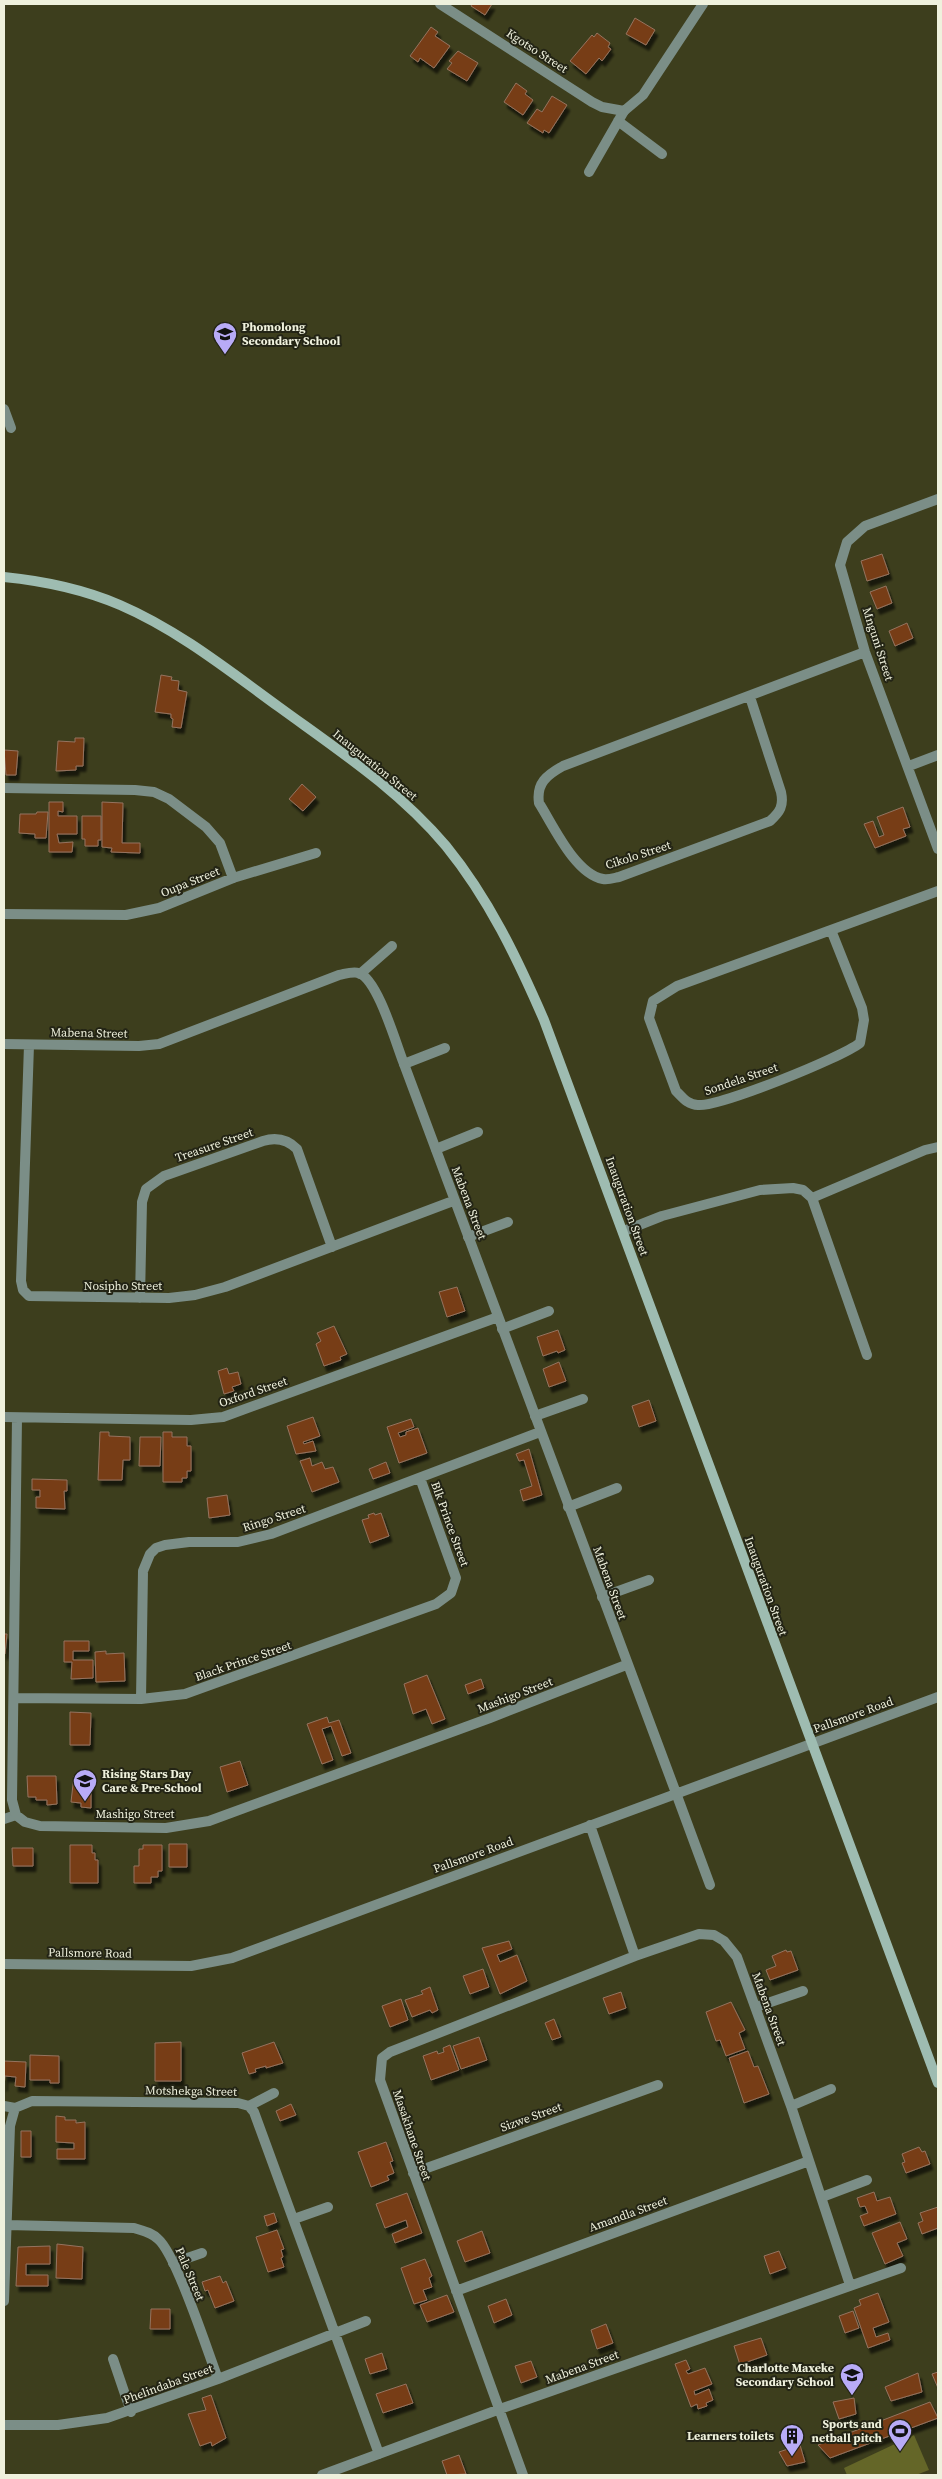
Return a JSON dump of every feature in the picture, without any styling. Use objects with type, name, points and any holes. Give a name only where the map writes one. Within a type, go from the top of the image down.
[{"type":"street","name":"Kgotso Street","points":[[440,4],[592,102],[602,107],[624,111]]},
{"type":"street","points":[[589,172],[624,111],[643,95],[703,4]]},
{"type":"street","points":[[618,121],[662,154]]},
{"type":"street","points":[[4,409],[11,428]]},
{"type":"street","name":"Mnguni Street","points":[[938,499],[866,526],[847,542],[840,565],[865,652],[909,766],[938,849]]},
{"type":"street","name":"Inauguration Street","points":[[4,577],[44,581],[87,592],[121,605],[157,623],[206,654],[388,788],[423,820],[486,900],[506,937],[544,1020],[624,1231],[811,1744],[938,2083]]},
{"type":"street","name":"Cikolo Street","points":[[750,696],[782,792],[782,808],[777,815],[770,821],[619,877],[603,879],[580,865],[570,853],[539,803],[538,795],[541,782],[550,774],[563,766],[865,652]]},
{"type":"street","points":[[909,766],[938,755]]},
{"type":"street","name":"Oupa Street","points":[[4,788],[154,792],[169,799],[206,827],[220,843],[233,878],[142,912],[126,915],[4,914]]},
{"type":"street","points":[[233,878],[316,853]]},
{"type":"street","name":"Sondela Street","points":[[831,930],[862,1008],[864,1020],[860,1043],[850,1050],[826,1061],[712,1104],[691,1104],[684,1099],[676,1091],[651,1027],[649,1018],[653,1001],[677,986],[938,890]]},
{"type":"street","points":[[360,974],[392,946]]},
{"type":"street","name":"Mabena Street","points":[[4,1044],[139,1046],[159,1044],[339,975],[360,974],[371,983],[436,1149],[453,1201],[710,1885]]},
{"type":"street","name":"Nosipho Street","points":[[29,1044],[21,1281],[23,1290],[29,1296],[169,1298],[206,1293],[453,1201]]},
{"type":"street","points":[[404,1064],[444,1048]]},
{"type":"street","points":[[436,1149],[478,1132]]},
{"type":"street","name":"Treasure Street","points":[[140,1298],[142,1202],[146,1189],[164,1176],[263,1140],[279,1139],[287,1141],[297,1150],[332,1247]]},
{"type":"street","points":[[812,1198],[925,1150],[938,1147]]},
{"type":"street","points":[[624,1231],[662,1216],[760,1190],[793,1188],[803,1190],[812,1198],[867,1355]]},
{"type":"street","points":[[468,1237],[508,1222]]},
{"type":"street","points":[[502,1329],[549,1312]]},
{"type":"street","name":"Oxford Street","points":[[4,1417],[192,1420],[223,1417],[498,1317]]},
{"type":"street","points":[[535,1416],[583,1399]]},
{"type":"street","points":[[4,1819],[16,1815],[12,1800],[18,1418]]},
{"type":"street","name":"Ringo Street","points":[[141,1698],[143,1571],[150,1554],[156,1548],[172,1543],[252,1540],[540,1432]]},
{"type":"street","name":"Blk Prince Street","points":[[420,1478],[456,1578]]},
{"type":"street","points":[[568,1507],[617,1488]]},
{"type":"street","name":"Black Prince Street","points":[[15,1698],[141,1698],[175,1696],[196,1691],[436,1604],[451,1593],[456,1578]]},
{"type":"street","points":[[602,1598],[649,1580]]},
{"type":"street","name":"Mashigo Street","points":[[16,1815],[25,1822],[40,1826],[166,1828],[209,1821],[490,1718],[626,1665]]},
{"type":"street","name":"Pallsmore Road","points":[[4,1964],[191,1966],[232,1958],[938,1697]]},
{"type":"street","points":[[590,1825],[635,1956]]},
{"type":"street","name":"Mabena Street","points":[[699,1934],[714,1935],[724,1941],[736,1957],[791,2106],[850,2285]]},
{"type":"street","name":"Masakhane Street","points":[[523,2475],[380,2080],[379,2070],[382,2058],[390,2052],[635,1956],[699,1934]]},
{"type":"street","points":[[756,2007],[803,1991]]},
{"type":"street","name":"Sizwe Street","points":[[413,2173],[658,2085]]},
{"type":"street","points":[[791,2106],[831,2090]]},
{"type":"street","points":[[249,2106],[274,2093]]},
{"type":"street","name":"Motshekga Street","points":[[15,2108],[32,2101],[238,2103],[249,2106],[254,2112],[294,2219],[334,2335],[379,2454]]},
{"type":"street","points":[[4,2106],[15,2108],[10,2126],[5,2225],[4,2301]]},
{"type":"street","name":"Amandla Street","points":[[456,2291],[809,2161]]},
{"type":"street","points":[[822,2197],[867,2180]]},
{"type":"street","points":[[294,2219],[328,2207]]},
{"type":"street","name":"Pale Street","points":[[5,2225],[134,2228],[148,2232],[159,2239],[173,2263],[218,2379]]},
{"type":"street","points":[[173,2263],[202,2253]]},
{"type":"street","name":"Mabena Street","points":[[322,2475],[500,2409],[901,2268]]},
{"type":"street","name":"Phelindaba Street","points":[[4,2425],[84,2423],[131,2412],[366,2321]]},
{"type":"street","points":[[113,2360],[131,2412]]},
{"type":"shaded area","name":"Sports and netball pitch","points":[[914,2435],[929,2470],[916,2475],[847,2475],[844,2468]]},
{"type":"building","points":[[472,4],[492,4],[485,15],[471,6]]},
{"type":"building","points":[[635,18],[655,30],[646,45],[626,34]]},
{"type":"building","points":[[431,27],[438,32],[435,36],[450,46],[434,68],[420,58],[418,62],[410,56]]},
{"type":"building","points":[[597,33],[610,43],[608,47],[611,49],[602,61],[599,58],[586,74],[570,61],[592,35],[594,37]]},
{"type":"building","points":[[458,51],[478,63],[467,81],[447,69],[452,63],[449,61]]},
{"type":"building","points":[[516,83],[527,91],[525,94],[533,100],[523,115],[504,102]]},
{"type":"building","points":[[552,96],[567,105],[549,133],[544,130],[543,133],[527,123],[537,109],[542,112]]},
{"type":"building","points":[[882,554],[889,574],[867,581],[861,561]]},
{"type":"building","points":[[886,586],[892,603],[877,609],[870,592]]},
{"type":"building","points":[[907,623],[913,638],[895,646],[889,631]]},
{"type":"building","points":[[161,675],[172,677],[171,680],[179,681],[178,690],[187,692],[181,728],[172,727],[173,719],[171,714],[155,712]]},
{"type":"building","points":[[75,738],[84,738],[83,766],[76,766],[76,770],[56,771],[58,741],[75,742]]},
{"type":"building","points":[[4,750],[18,751],[16,775],[6,775]]},
{"type":"building","points":[[302,784],[316,797],[303,811],[289,799]]},
{"type":"building","points":[[49,802],[63,802],[63,812],[58,811],[58,816],[77,816],[77,834],[57,834],[59,843],[73,842],[72,852],[49,852]]},
{"type":"building","points":[[102,802],[123,803],[122,843],[140,843],[140,853],[111,852],[112,848],[102,847]]},
{"type":"building","points":[[903,807],[910,827],[903,829],[906,836],[875,848],[864,824],[873,821],[879,837],[884,835],[877,817]]},
{"type":"building","points":[[37,812],[48,812],[46,838],[35,838],[35,834],[19,833],[20,814],[36,814]]},
{"type":"building","points":[[82,816],[101,816],[101,840],[98,840],[98,846],[85,846],[85,839],[82,839]]},
{"type":"building","points":[[457,1287],[465,1311],[447,1317],[439,1292]]},
{"type":"building","points":[[334,1326],[347,1354],[340,1357],[341,1360],[324,1366],[316,1344],[321,1341],[317,1333]]},
{"type":"building","points":[[558,1330],[565,1350],[543,1356],[537,1337]]},
{"type":"building","points":[[559,1362],[566,1381],[549,1387],[543,1369]]},
{"type":"building","points":[[227,1368],[229,1374],[238,1372],[241,1384],[232,1387],[234,1391],[224,1394],[218,1371]]},
{"type":"building","points":[[649,1400],[656,1421],[639,1427],[632,1406]]},
{"type":"building","points":[[313,1417],[320,1436],[303,1442],[304,1444],[313,1441],[316,1451],[296,1454],[287,1426]]},
{"type":"building","points":[[411,1419],[414,1427],[398,1433],[400,1437],[406,1435],[406,1432],[418,1428],[427,1453],[399,1463],[387,1427]]},
{"type":"building","points":[[100,1432],[109,1432],[109,1436],[130,1437],[130,1460],[123,1460],[122,1480],[98,1480]]},
{"type":"building","points":[[163,1432],[172,1432],[172,1437],[187,1437],[187,1446],[191,1446],[191,1471],[187,1471],[187,1478],[182,1478],[182,1482],[163,1482]]},
{"type":"building","points":[[140,1437],[161,1437],[160,1466],[139,1466]]},
{"type":"building","points":[[529,1449],[542,1495],[523,1501],[520,1490],[532,1486],[524,1460],[519,1461],[516,1454]]},
{"type":"building","points":[[310,1458],[312,1466],[322,1462],[325,1469],[333,1467],[339,1482],[312,1492],[300,1461]]},
{"type":"building","points":[[386,1462],[390,1473],[373,1479],[369,1469]]},
{"type":"building","points":[[32,1479],[67,1480],[67,1491],[64,1491],[65,1509],[36,1508],[36,1497],[40,1497],[40,1490],[32,1490]]},
{"type":"building","points":[[227,1495],[230,1515],[209,1518],[207,1498]]},
{"type":"building","points":[[374,1513],[375,1515],[381,1513],[389,1536],[370,1543],[362,1520],[369,1518],[368,1515]]},
{"type":"building","points":[[4,1634],[7,1634],[5,1654],[4,1654]]},
{"type":"building","points":[[64,1641],[89,1641],[89,1651],[73,1651],[73,1660],[93,1660],[93,1678],[71,1679],[72,1662],[64,1662]]},
{"type":"building","points":[[106,1651],[106,1654],[124,1653],[125,1681],[96,1682],[95,1652]]},
{"type":"building","points":[[427,1675],[445,1719],[432,1724],[426,1709],[413,1714],[404,1684]]},
{"type":"building","points":[[481,1679],[484,1688],[468,1694],[465,1685]]},
{"type":"building","points":[[70,1712],[91,1713],[90,1745],[70,1745]]},
{"type":"building","points":[[327,1717],[329,1723],[339,1720],[351,1753],[342,1756],[331,1726],[322,1729],[333,1760],[322,1764],[307,1724]]},
{"type":"building","points":[[240,1761],[248,1785],[227,1792],[220,1767]]},
{"type":"building","points":[[27,1776],[56,1776],[57,1804],[47,1805],[47,1800],[36,1800],[36,1797],[28,1797]]},
{"type":"building","points":[[74,1776],[91,1778],[91,1808],[81,1807],[81,1803],[71,1802]]},
{"type":"building","points":[[169,1844],[187,1844],[187,1867],[169,1867]]},
{"type":"building","points":[[70,1845],[92,1845],[92,1853],[95,1853],[95,1860],[98,1860],[98,1883],[70,1883]]},
{"type":"building","points":[[143,1845],[162,1845],[162,1871],[158,1871],[158,1877],[151,1877],[151,1883],[134,1883],[134,1866],[139,1866],[139,1849],[143,1849]]},
{"type":"building","points":[[12,1848],[33,1848],[33,1866],[13,1866]]},
{"type":"building","points":[[509,1941],[512,1949],[497,1955],[500,1962],[517,1955],[527,1981],[500,1994],[482,1948]]},
{"type":"building","points":[[786,1950],[787,1952],[791,1951],[798,1970],[770,1980],[766,1970],[776,1966],[772,1956]]},
{"type":"building","points":[[483,1969],[489,1987],[470,1994],[463,1976]]},
{"type":"building","points":[[430,1987],[438,2010],[432,2013],[430,2010],[412,2017],[405,2000],[423,1994],[421,1991]]},
{"type":"building","points":[[621,1992],[626,2008],[609,2014],[603,1998]]},
{"type":"building","points":[[401,1999],[408,2020],[390,2027],[382,2006]]},
{"type":"building","points":[[731,2002],[745,2030],[739,2033],[745,2049],[726,2056],[720,2040],[716,2041],[706,2012]]},
{"type":"building","points":[[554,2019],[561,2037],[552,2040],[545,2023]]},
{"type":"building","points":[[479,2037],[487,2060],[461,2069],[453,2046]]},
{"type":"building","points":[[181,2042],[181,2081],[155,2081],[155,2043]]},
{"type":"building","points":[[274,2042],[283,2063],[255,2069],[256,2072],[249,2074],[242,2053]]},
{"type":"building","points":[[450,2045],[459,2070],[431,2080],[423,2056],[437,2051],[438,2054],[444,2052],[443,2048]]},
{"type":"building","points":[[748,2051],[754,2067],[758,2066],[769,2094],[744,2103],[729,2058]]},
{"type":"building","points":[[30,2055],[59,2056],[59,2083],[50,2083],[50,2080],[30,2080]]},
{"type":"building","points":[[4,2061],[26,2062],[25,2087],[15,2086],[16,2077],[5,2076],[4,2086]]},
{"type":"building","points":[[291,2104],[296,2115],[280,2121],[276,2111]]},
{"type":"building","points":[[56,2116],[65,2117],[65,2120],[76,2120],[76,2123],[85,2122],[85,2159],[57,2159],[57,2149],[74,2149],[74,2143],[56,2142]]},
{"type":"building","points":[[21,2131],[31,2131],[31,2157],[21,2157]]},
{"type":"building","points":[[386,2142],[393,2161],[390,2162],[394,2173],[387,2176],[389,2180],[371,2187],[358,2152]]},
{"type":"building","points":[[919,2147],[922,2152],[925,2151],[930,2164],[906,2173],[902,2163],[905,2162],[902,2154]]},
{"type":"building","points":[[874,2192],[877,2201],[890,2197],[896,2214],[864,2226],[860,2216],[868,2213],[865,2206],[860,2207],[857,2198]]},
{"type":"building","points":[[407,2193],[422,2233],[395,2243],[392,2234],[408,2227],[406,2220],[385,2228],[376,2204]]},
{"type":"building","points":[[938,2207],[938,2228],[922,2234],[918,2223],[923,2221],[920,2213]]},
{"type":"building","points":[[274,2213],[277,2222],[267,2226],[264,2216]]},
{"type":"building","points":[[900,2222],[907,2239],[897,2243],[903,2256],[885,2264],[872,2233]]},
{"type":"building","points":[[277,2230],[284,2249],[281,2250],[283,2257],[281,2258],[284,2267],[268,2272],[256,2237]]},
{"type":"building","points":[[482,2231],[490,2253],[465,2262],[457,2241]]},
{"type":"building","points":[[57,2244],[83,2247],[82,2279],[56,2278]]},
{"type":"building","points":[[50,2246],[50,2264],[26,2264],[26,2275],[48,2275],[48,2286],[16,2286],[18,2247]]},
{"type":"building","points":[[779,2251],[786,2268],[770,2274],[764,2256]]},
{"type":"building","points":[[425,2259],[432,2276],[429,2278],[432,2287],[423,2290],[427,2300],[414,2304],[401,2268]]},
{"type":"building","points":[[220,2276],[223,2283],[226,2281],[234,2301],[215,2308],[208,2290],[205,2291],[202,2282]]},
{"type":"building","points":[[878,2293],[889,2322],[873,2328],[876,2337],[888,2333],[890,2340],[868,2348],[854,2308],[861,2305],[859,2300]]},
{"type":"building","points":[[447,2295],[454,2312],[427,2322],[420,2305]]},
{"type":"building","points":[[506,2299],[512,2315],[494,2323],[488,2306]]},
{"type":"building","points":[[151,2309],[170,2309],[170,2329],[150,2329]]},
{"type":"building","points":[[853,2311],[859,2328],[845,2333],[839,2316]]},
{"type":"building","points":[[606,2324],[613,2343],[597,2349],[591,2330]]},
{"type":"building","points":[[761,2338],[767,2355],[747,2362],[748,2365],[741,2368],[734,2346]]},
{"type":"building","points":[[382,2353],[387,2369],[370,2374],[365,2359]]},
{"type":"building","points":[[686,2360],[690,2369],[686,2371],[688,2374],[705,2368],[712,2384],[694,2391],[695,2395],[709,2389],[713,2400],[706,2403],[707,2406],[698,2409],[697,2404],[691,2407],[675,2364]]},
{"type":"building","points":[[531,2361],[537,2377],[521,2383],[515,2366]]},
{"type":"building","points":[[938,2372],[938,2388],[932,2374]]},
{"type":"building","points":[[918,2373],[922,2392],[891,2401],[885,2387]]},
{"type":"building","points":[[406,2384],[413,2403],[383,2413],[376,2394]]},
{"type":"building","points":[[211,2395],[226,2438],[212,2446],[211,2442],[200,2446],[188,2414],[206,2410],[202,2398]]},
{"type":"building","points":[[854,2398],[856,2414],[839,2419],[833,2402]]},
{"type":"building","points":[[930,2402],[938,2418],[830,2458],[818,2445]]},
{"type":"building","name":"Learners toilets","points":[[800,2445],[805,2462],[787,2466],[779,2452]]},
{"type":"building","points":[[459,2455],[466,2474],[447,2475],[442,2461]]},
{"type":"place","name":"Phomolong Secondary School","points":[[225,355]]},
{"type":"place","name":"Rising Stars Day Care & Pre-School","points":[[85,1802]]},
{"type":"place","name":"Charlotte Maxeke Secondary School","points":[[852,2396]]},
{"type":"place","name":"Sports and netball pitch","points":[[900,2452]]},
{"type":"place","name":"Learners toilets","points":[[792,2457]]}]
